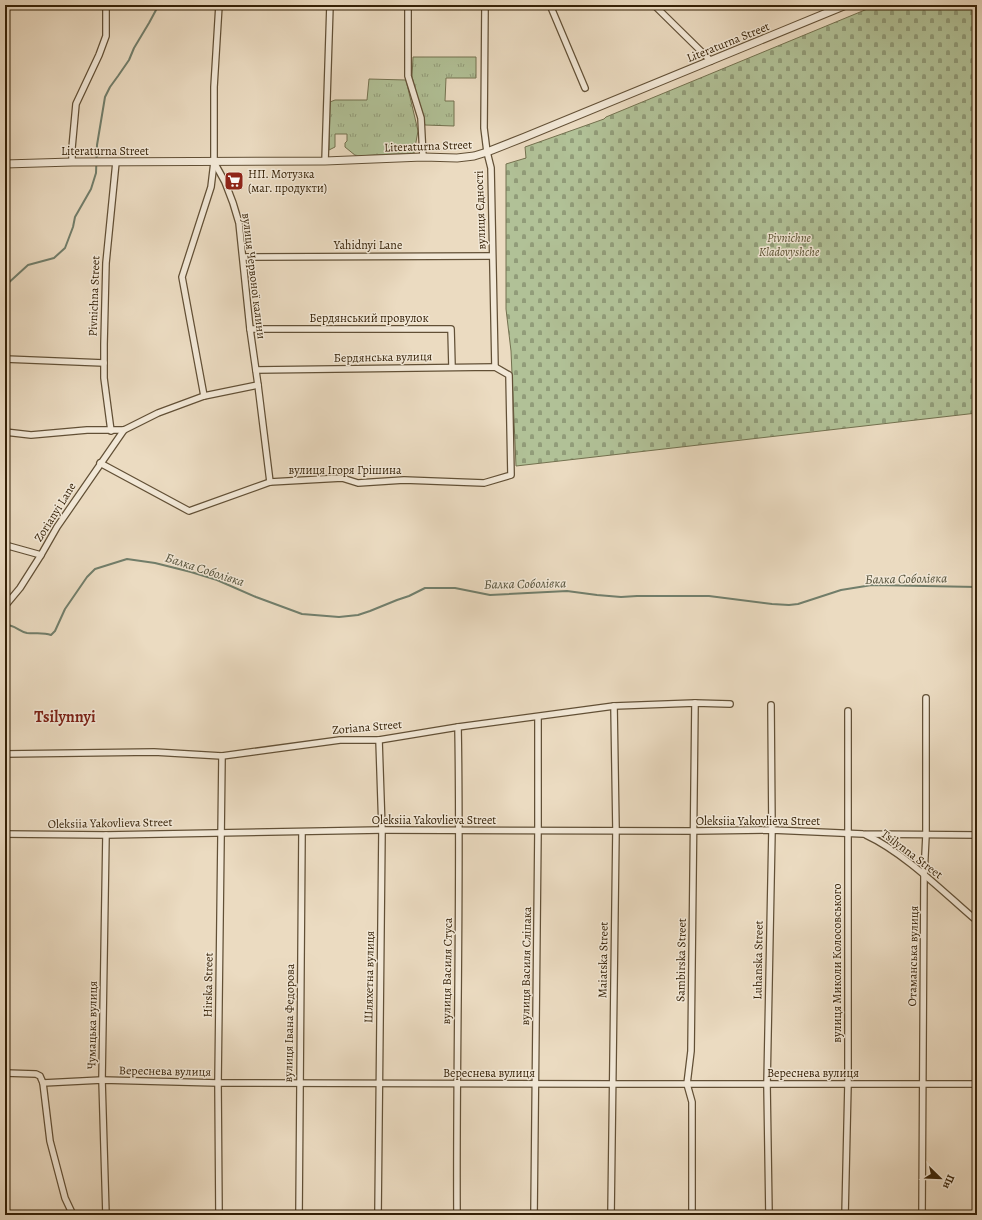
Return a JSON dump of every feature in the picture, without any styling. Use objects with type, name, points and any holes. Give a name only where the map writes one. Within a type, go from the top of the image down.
[{"type":"street","points":[[72,162],[72,142],[76,104],[99,55],[106,36],[106,5]]},
{"type":"street","name":"вулиця Червоної калини","points":[[219,5],[214,87],[214,162],[225,182],[239,223],[250,329],[270,482]]},
{"type":"street","points":[[325,161],[330,5]]},
{"type":"street","points":[[408,5],[408,76],[421,118],[423,157]]},
{"type":"street","name":"вулиця Єдності","points":[[485,5],[484,128],[491,168],[494,367]]},
{"type":"street","points":[[550,5],[585,88]]},
{"type":"street","points":[[654,5],[711,61]]},
{"type":"street","name":"Literaturna Street","points":[[5,164],[72,162],[325,161],[423,157],[457,158],[474,156],[846,5]]},
{"type":"street","name":"Pivnichna Street","points":[[111,431],[104,363],[106,263],[116,162]]},
{"type":"street","points":[[204,396],[182,277],[212,187],[214,162]]},
{"type":"street","name":"Yahidnyi Lane","points":[[243,257],[492,256]]},
{"type":"street","name":"Бердянський провулок","points":[[250,329],[451,330],[452,367]]},
{"type":"street","points":[[5,358],[104,363]]},
{"type":"street","name":"Бердянська вулиця","points":[[256,370],[494,367],[509,375],[511,476]]},
{"type":"street","points":[[5,432],[31,434],[87,430],[124,430],[158,413],[204,396],[258,385]]},
{"type":"street","name":"Zorianyi Lane","points":[[5,606],[20,588],[57,526],[124,430]]},
{"type":"street","name":"вулиця Ігоря Грішина","points":[[100,463],[189,511],[270,482],[342,478],[358,483],[404,480],[484,483],[511,476]]},
{"type":"street","points":[[5,546],[41,555]]},
{"type":"street","name":"Отаманська вулиця","points":[[922,1215],[926,698]]},
{"type":"street","name":"Zoriana Street","points":[[5,754],[146,752],[222,756],[332,741],[379,740],[458,727],[614,706],[694,703],[730,704]]},
{"type":"street","name":"Sambirska Street","points":[[692,1215],[692,1102],[687,1084],[691,1051],[694,703]]},
{"type":"street","name":"Luhanska Street","points":[[769,1215],[767,1085],[772,830],[771,705]]},
{"type":"street","name":"Maiatska Street","points":[[611,1215],[616,830],[614,706]]},
{"type":"street","name":"вулиця Миколи Колосовського","points":[[845,1215],[848,1084],[848,711]]},
{"type":"street","name":"вулиця Василя Сліпака","points":[[534,1215],[538,717]]},
{"type":"street","name":"вулиця Василя Стуса","points":[[457,1215],[456,1084],[460,831],[458,727]]},
{"type":"street","name":"Шляхетна вулиця","points":[[378,1215],[382,830],[379,740]]},
{"type":"street","name":"Hirska Street","points":[[219,1215],[218,1083],[222,756]]},
{"type":"street","name":"Oleksiia Yakovlieva Street","points":[[5,834],[106,835],[382,830],[772,830],[864,834]]},
{"type":"street","name":"вулиця Івана Федорова","points":[[299,1215],[302,832]]},
{"type":"street","name":"Tsilynna Street","points":[[864,834],[926,836],[977,835]]},
{"type":"street","name":"Tsilynna Street","points":[[864,834],[882,842],[977,921]]},
{"type":"street","name":"Чумацька вулиця","points":[[106,835],[102,1080],[106,1215]]},
{"type":"street","points":[[5,1073],[36,1074],[40,1076],[44,1083],[50,1141],[65,1198],[73,1215]]},
{"type":"street","name":"Вереснева вулиця","points":[[44,1083],[102,1080],[218,1083],[767,1085],[977,1084]]},
{"type":"green space","name":"Pivnichne Kladovyshche","points":[[877,5],[977,5],[977,413],[516,466],[511,351],[506,309],[506,164],[526,158],[525,147],[604,119]]},
{"type":"green space","points":[[413,57],[476,57],[476,78],[446,78],[445,101],[454,101],[454,126],[425,125],[412,77]]},
{"type":"green space","points":[[369,79],[406,80],[418,131],[414,153],[356,156],[345,147],[347,134],[335,134],[335,147],[329,150],[330,102],[335,100],[367,100]]},
{"type":"waterway","points":[[5,286],[28,265],[54,258],[65,248],[75,217],[91,189],[96,173],[97,145],[105,97],[110,87],[129,60],[134,48],[160,5]]},
{"type":"waterway","name":"Балка Соболівка","points":[[5,625],[27,633],[42,633],[51,635],[55,631],[65,609],[87,577],[95,569],[127,559],[155,563],[217,580],[256,597],[302,614],[339,617],[358,615],[370,611],[409,596],[425,588],[455,588],[490,595],[567,591],[621,597],[709,596],[789,605],[798,604],[841,590],[872,585],[977,587]]},
{"type":"place","name":"НП. Мотузка (маг. продукти)","points":[[234,181]]},
{"type":"district","name":"Tsilynnyi","points":[[65,716]]}]
